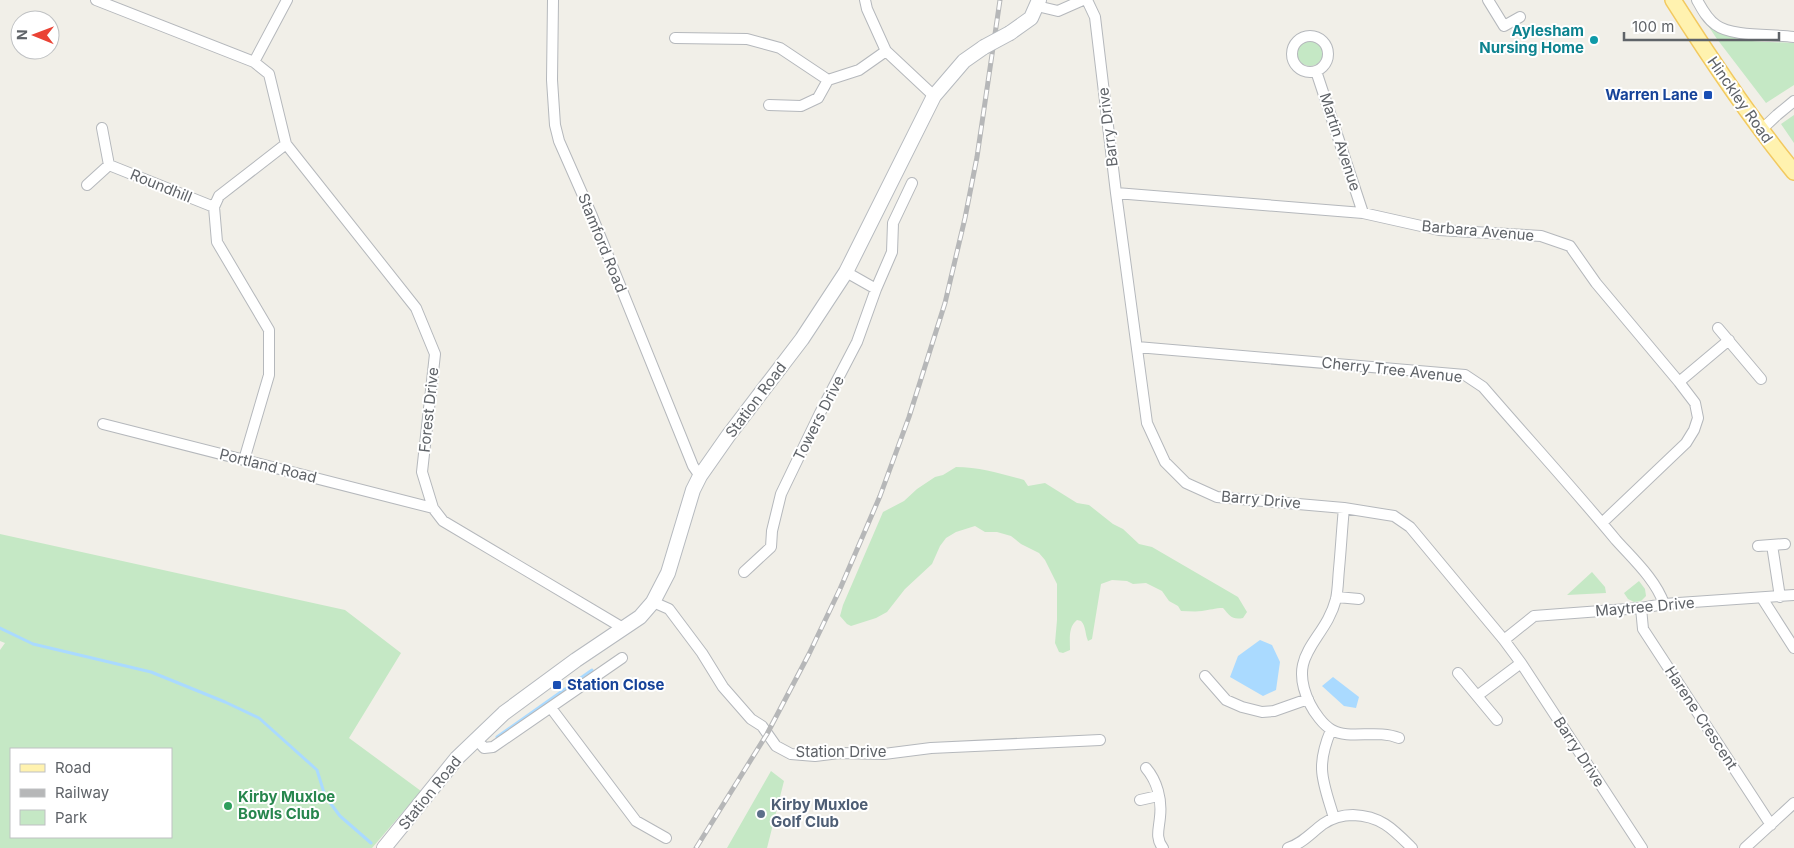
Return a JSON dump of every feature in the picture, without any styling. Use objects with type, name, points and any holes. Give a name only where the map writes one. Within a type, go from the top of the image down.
[{"type":"main road","name":"Hinckley Road","points":[[1673,0],[1735,96],[1760,131],[1794,172]]},
{"type":"street","points":[[96,0],[254,62],[287,0]]},
{"type":"street","name":"Stamford Road","points":[[553,0],[552,80],[555,125],[559,141],[592,216],[693,466],[700,476]]},
{"type":"street","points":[[865,0],[867,9],[886,52],[934,96]]},
{"type":"street","points":[[1038,3],[1058,12],[1083,0]]},
{"type":"street","name":"Barry Drive","points":[[1086,0],[1095,18],[1147,423],[1165,462],[1186,484],[1217,497],[1344,508],[1394,516],[1410,527],[1504,640],[1642,848]]},
{"type":"street","points":[[1488,0],[1504,26],[1520,17]]},
{"type":"street","points":[[1697,0],[1706,15],[1717,26],[1739,32],[1794,37]]},
{"type":"street","name":"Station Road","points":[[384,848],[457,758],[476,739],[512,707],[576,660],[640,617],[653,602],[668,573],[693,490],[700,476],[802,339],[846,272],[934,96],[964,61],[1032,18],[1038,3]]},
{"type":"street","points":[[675,38],[747,39],[780,48],[828,80]]},
{"type":"street","points":[[769,105],[801,106],[818,98],[828,80],[859,70],[886,52]]},
{"type":"street","name":"Forest Drive","points":[[254,62],[269,74],[286,144],[416,308],[435,354],[422,472],[432,508]]},
{"type":"street","name":"Martin Avenue","points":[[1316,71],[1363,213]]},
{"type":"street","points":[[1760,131],[1794,101]]},
{"type":"street","points":[[87,185],[109,165],[102,128]]},
{"type":"street","points":[[244,460],[269,375],[269,330],[217,242],[214,207],[219,196],[286,144]]},
{"type":"street","name":"Roundhill","points":[[109,165],[214,207]]},
{"type":"street","name":"Towers Drive","points":[[744,572],[771,547],[772,531],[781,494],[857,342],[876,289],[892,252],[893,223],[912,182]]},
{"type":"street","name":"Barbara Avenue","points":[[1116,193],[1363,213],[1439,230],[1541,236],[1570,246],[1596,283],[1695,403],[1698,418],[1694,430],[1686,443],[1602,523]]},
{"type":"street","points":[[846,272],[876,289]]},
{"type":"street","points":[[1718,328],[1762,379]]},
{"type":"street","points":[[1679,382],[1729,340]]},
{"type":"street","name":"Cherry Tree Avenue","points":[[1137,348],[1465,375],[1482,387],[1602,523],[1652,582],[1661,594],[1664,604]]},
{"type":"street","name":"Portland Road","points":[[103,424],[432,508]]},
{"type":"street","points":[[432,508],[443,520],[624,628]]},
{"type":"street","points":[[1344,508],[1336,597],[1331,617],[1306,654],[1301,670],[1304,692],[1313,710],[1331,730],[1343,733],[1389,734],[1399,738]]},
{"type":"street","points":[[1758,546],[1785,544]]},
{"type":"street","points":[[1772,545],[1780,597]]},
{"type":"street","name":"Maytree Drive","points":[[1504,640],[1534,616],[1794,595]]},
{"type":"street","points":[[1336,597],[1359,599]]},
{"type":"street","points":[[1762,598],[1794,648]]},
{"type":"street","name":"Station Drive","points":[[653,602],[669,609],[702,653],[722,687],[751,718],[762,726],[776,746],[791,754],[815,756],[839,752],[884,754],[931,748],[1100,740]]},
{"type":"street","name":"Harene Crescent","points":[[1641,608],[1643,629],[1771,825]]},
{"type":"street","points":[[476,739],[484,748],[493,748],[622,658]]},
{"type":"street","points":[[1477,696],[1521,664]]},
{"type":"street","points":[[1458,673],[1496,720]]},
{"type":"street","points":[[1205,676],[1226,700],[1242,707],[1262,712],[1274,711],[1308,699]]},
{"type":"street","points":[[551,708],[636,821],[666,838]]},
{"type":"street","points":[[1331,730],[1324,746],[1321,766],[1334,818]]},
{"type":"street","points":[[1146,768],[1156,784],[1160,816],[1158,839],[1163,848]]},
{"type":"street","points":[[1140,800],[1158,796]]},
{"type":"street","points":[[1745,848],[1794,804]]},
{"type":"street","points":[[1288,848],[1304,842],[1323,824],[1334,818],[1348,815],[1370,816],[1379,820],[1394,830],[1412,848]]},
{"type":"green space","points":[[1705,21],[1715,29],[1735,38],[1794,43],[1794,85],[1766,103]]},
{"type":"green space","points":[[1310,40],[1320,43],[1323,53],[1320,63],[1310,66],[1300,63],[1297,53],[1300,43]]},
{"type":"green space","points":[[1794,115],[1794,143],[1781,124]]},
{"type":"green space","points":[[956,467],[1007,475],[1024,480],[1028,486],[1045,483],[1077,503],[1089,505],[1113,524],[1123,529],[1139,544],[1152,547],[1238,597],[1247,612],[1243,618],[1236,618],[1232,617],[1223,608],[1181,611],[1178,606],[1169,601],[1162,591],[1146,583],[1133,584],[1127,581],[1112,580],[1101,584],[1092,639],[1088,641],[1083,623],[1077,620],[1071,630],[1070,650],[1063,653],[1059,652],[1055,643],[1057,584],[1045,560],[1039,553],[1021,544],[1011,536],[997,532],[985,532],[975,526],[956,532],[946,538],[932,564],[905,589],[887,612],[876,618],[851,626],[847,624],[840,616],[843,605],[883,512],[904,501],[917,489],[935,477],[943,475]]},
{"type":"green space","points":[[0,534],[345,610],[401,653],[349,738],[421,791],[372,848],[0,848],[0,650],[5,643],[0,641]]},
{"type":"green space","points":[[1592,572],[1605,587],[1606,593],[1567,595]]},
{"type":"green space","points":[[1639,581],[1645,589],[1646,596],[1641,601],[1634,602],[1628,599],[1624,593]]},
{"type":"green space","name":"Kirby Muxloe Golf Club","points":[[771,771],[784,781],[767,848],[727,848]]},
{"type":"water","points":[[1260,640],[1272,645],[1280,662],[1276,690],[1263,696],[1230,677],[1238,656]]},
{"type":"water","points":[[1333,677],[1359,697],[1356,708],[1344,706],[1322,686]]},
{"type":"waterway","points":[[0,628],[33,644],[151,672],[259,718],[317,770],[325,796],[340,816],[371,843]]},
{"type":"waterway","points":[[497,737],[592,670]]},
{"type":"railway","points":[[696,848],[767,734],[809,654],[840,589],[880,496],[909,417],[945,303],[965,218],[977,157],[1000,0]]},
{"type":"place","name":"Aylesham Nursing Home","points":[[1594,40]]},
{"type":"place","name":"Warren Lane","points":[[1708,95]]},
{"type":"place","name":"Station Close","points":[[557,685]]},
{"type":"place","name":"Kirby Muxloe Bowls Club","points":[[228,806]]},
{"type":"place","name":"Kirby Muxloe Golf Club","points":[[761,814]]}]
